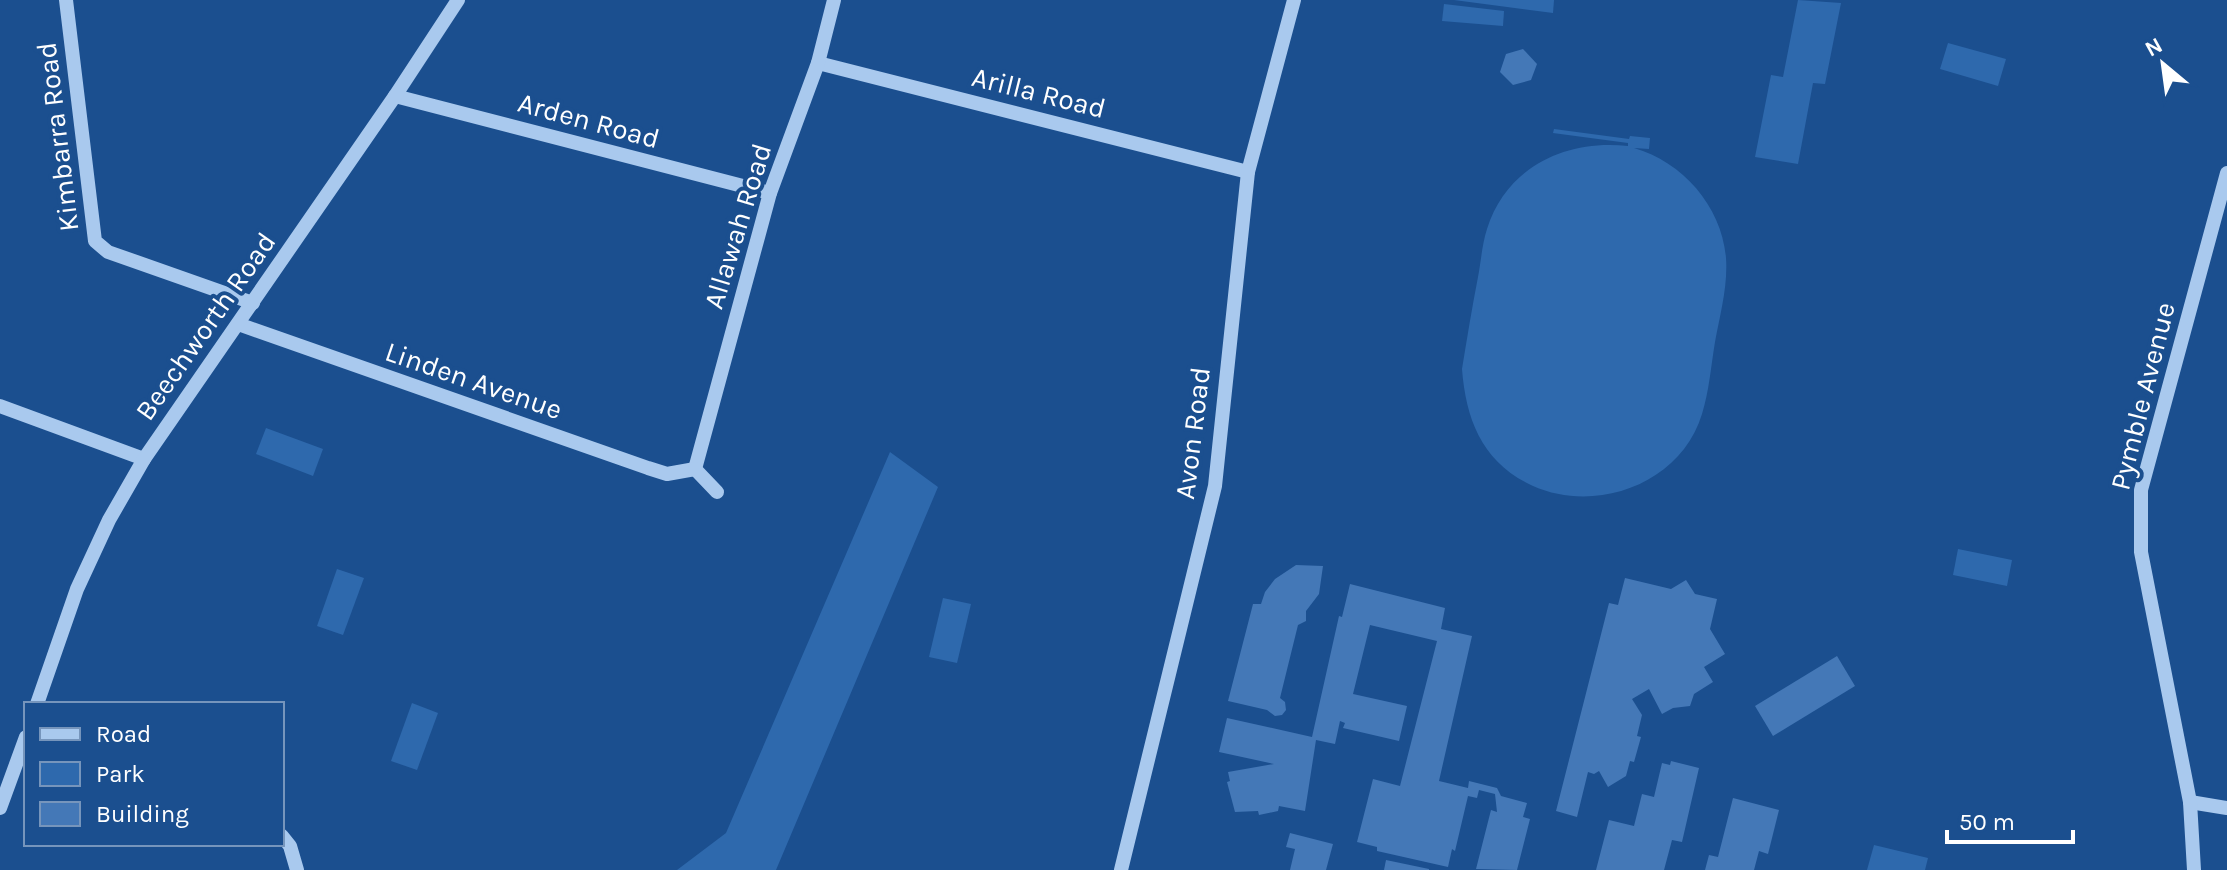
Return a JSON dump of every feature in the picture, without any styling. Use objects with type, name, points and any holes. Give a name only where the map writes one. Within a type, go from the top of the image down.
[{"type":"street","name":"Beechworth Road","points":[[38,702],[77,589],[109,520],[144,459],[458,0]]},
{"type":"street","name":"Allawah Road","points":[[695,469],[770,193],[818,63],[834,0]]},
{"type":"street","name":"Avon Road","points":[[1121,870],[1215,486],[1248,172],[1294,0]]},
{"type":"street","name":"Kimbarra Road","points":[[70,3],[95,241],[108,252],[253,303]]},
{"type":"street","name":"Arilla Road","points":[[818,63],[1248,172]]},
{"type":"street","name":"Arden Road","points":[[395,96],[770,193]]},
{"type":"street","name":"Pymble Avenue","points":[[2194,870],[2190,802],[2141,552],[2141,490],[2227,173]]},
{"type":"street","name":"Linden Avenue","points":[[238,324],[648,468],[667,474],[695,469]]},
{"type":"street","points":[[0,406],[144,459]]},
{"type":"street","points":[[695,469],[717,492]]},
{"type":"street","points":[[0,808],[24,742]]},
{"type":"street","points":[[2190,802],[2227,808]]},
{"type":"street","points":[[284,838],[290,846],[297,870]]},
{"type":"green space","points":[[1454,0],[1554,0],[1553,13]]},
{"type":"green space","points":[[1798,0],[1841,3],[1825,84],[1813,83],[1798,164],[1755,157],[1771,75],[1783,77]]},
{"type":"green space","points":[[1444,4],[1504,11],[1503,26],[1442,21]]},
{"type":"green space","points":[[1948,43],[2006,59],[1998,86],[1940,69]]},
{"type":"green space","points":[[1554,129],[1629,139],[1630,136],[1650,138],[1649,149],[1634,148],[1668,164],[1697,189],[1717,221],[1726,258],[1725,290],[1706,397],[1691,438],[1676,459],[1656,475],[1633,487],[1609,494],[1557,494],[1516,477],[1501,465],[1480,438],[1464,388],[1462,369],[1483,247],[1496,207],[1524,173],[1542,161],[1583,147],[1628,146],[1628,143],[1553,133]]},
{"type":"green space","points":[[266,428],[323,449],[313,476],[256,454]]},
{"type":"green space","points":[[890,452],[938,487],[776,870],[677,870],[726,833]]},
{"type":"green space","points":[[1958,549],[2012,560],[2007,586],[1953,575]]},
{"type":"green space","points":[[337,569],[364,578],[343,635],[317,626]]},
{"type":"green space","points":[[943,598],[971,604],[957,663],[929,657]]},
{"type":"green space","points":[[412,703],[438,713],[417,770],[391,761]]},
{"type":"green space","points":[[1874,845],[1928,858],[1925,870],[1867,870]]},
{"type":"building","points":[[1523,49],[1537,64],[1531,80],[1513,85],[1500,72],[1506,54]]},
{"type":"building","points":[[1296,565],[1323,566],[1319,594],[1306,611],[1306,621],[1298,625],[1280,698],[1285,702],[1286,710],[1282,715],[1275,716],[1267,710],[1228,701],[1253,604],[1261,604],[1275,579]]},
{"type":"building","points":[[1625,578],[1671,589],[1686,580],[1695,594],[1717,599],[1710,629],[1725,654],[1704,667],[1713,682],[1694,694],[1690,706],[1673,708],[1662,714],[1649,689],[1632,699],[1642,715],[1637,736],[1641,737],[1634,762],[1630,761],[1626,776],[1608,787],[1599,771],[1594,774],[1588,772],[1577,817],[1556,811],[1609,603],[1618,605]]},
{"type":"building","points":[[1350,584],[1445,608],[1441,629],[1472,636],[1439,781],[1468,788],[1469,781],[1497,788],[1501,796],[1527,803],[1523,817],[1530,819],[1517,870],[1476,869],[1491,810],[1497,812],[1495,794],[1479,790],[1477,798],[1468,796],[1448,867],[1377,851],[1377,847],[1357,842],[1373,779],[1400,786],[1437,641],[1370,625],[1353,694],[1407,706],[1399,741],[1343,728],[1345,723],[1340,721],[1335,744],[1316,740],[1305,811],[1279,806],[1278,811],[1259,815],[1258,811],[1235,812],[1227,782],[1230,781],[1228,772],[1274,764],[1219,752],[1227,718],[1312,737],[1339,616],[1342,617]]},
{"type":"building","points":[[1837,656],[1855,686],[1773,736],[1755,706]]},
{"type":"building","points":[[1671,761],[1699,768],[1682,842],[1672,840],[1664,870],[1596,870],[1609,820],[1634,826],[1642,794],[1654,797],[1662,763],[1670,765]]},
{"type":"building","points":[[1733,798],[1779,810],[1768,854],[1759,851],[1754,870],[1705,870],[1709,855],[1718,857]]},
{"type":"building","points":[[1290,833],[1333,844],[1326,870],[1290,870],[1295,849],[1286,847]]},
{"type":"building","points":[[1386,860],[1429,869],[1429,870],[1384,870]]}]
